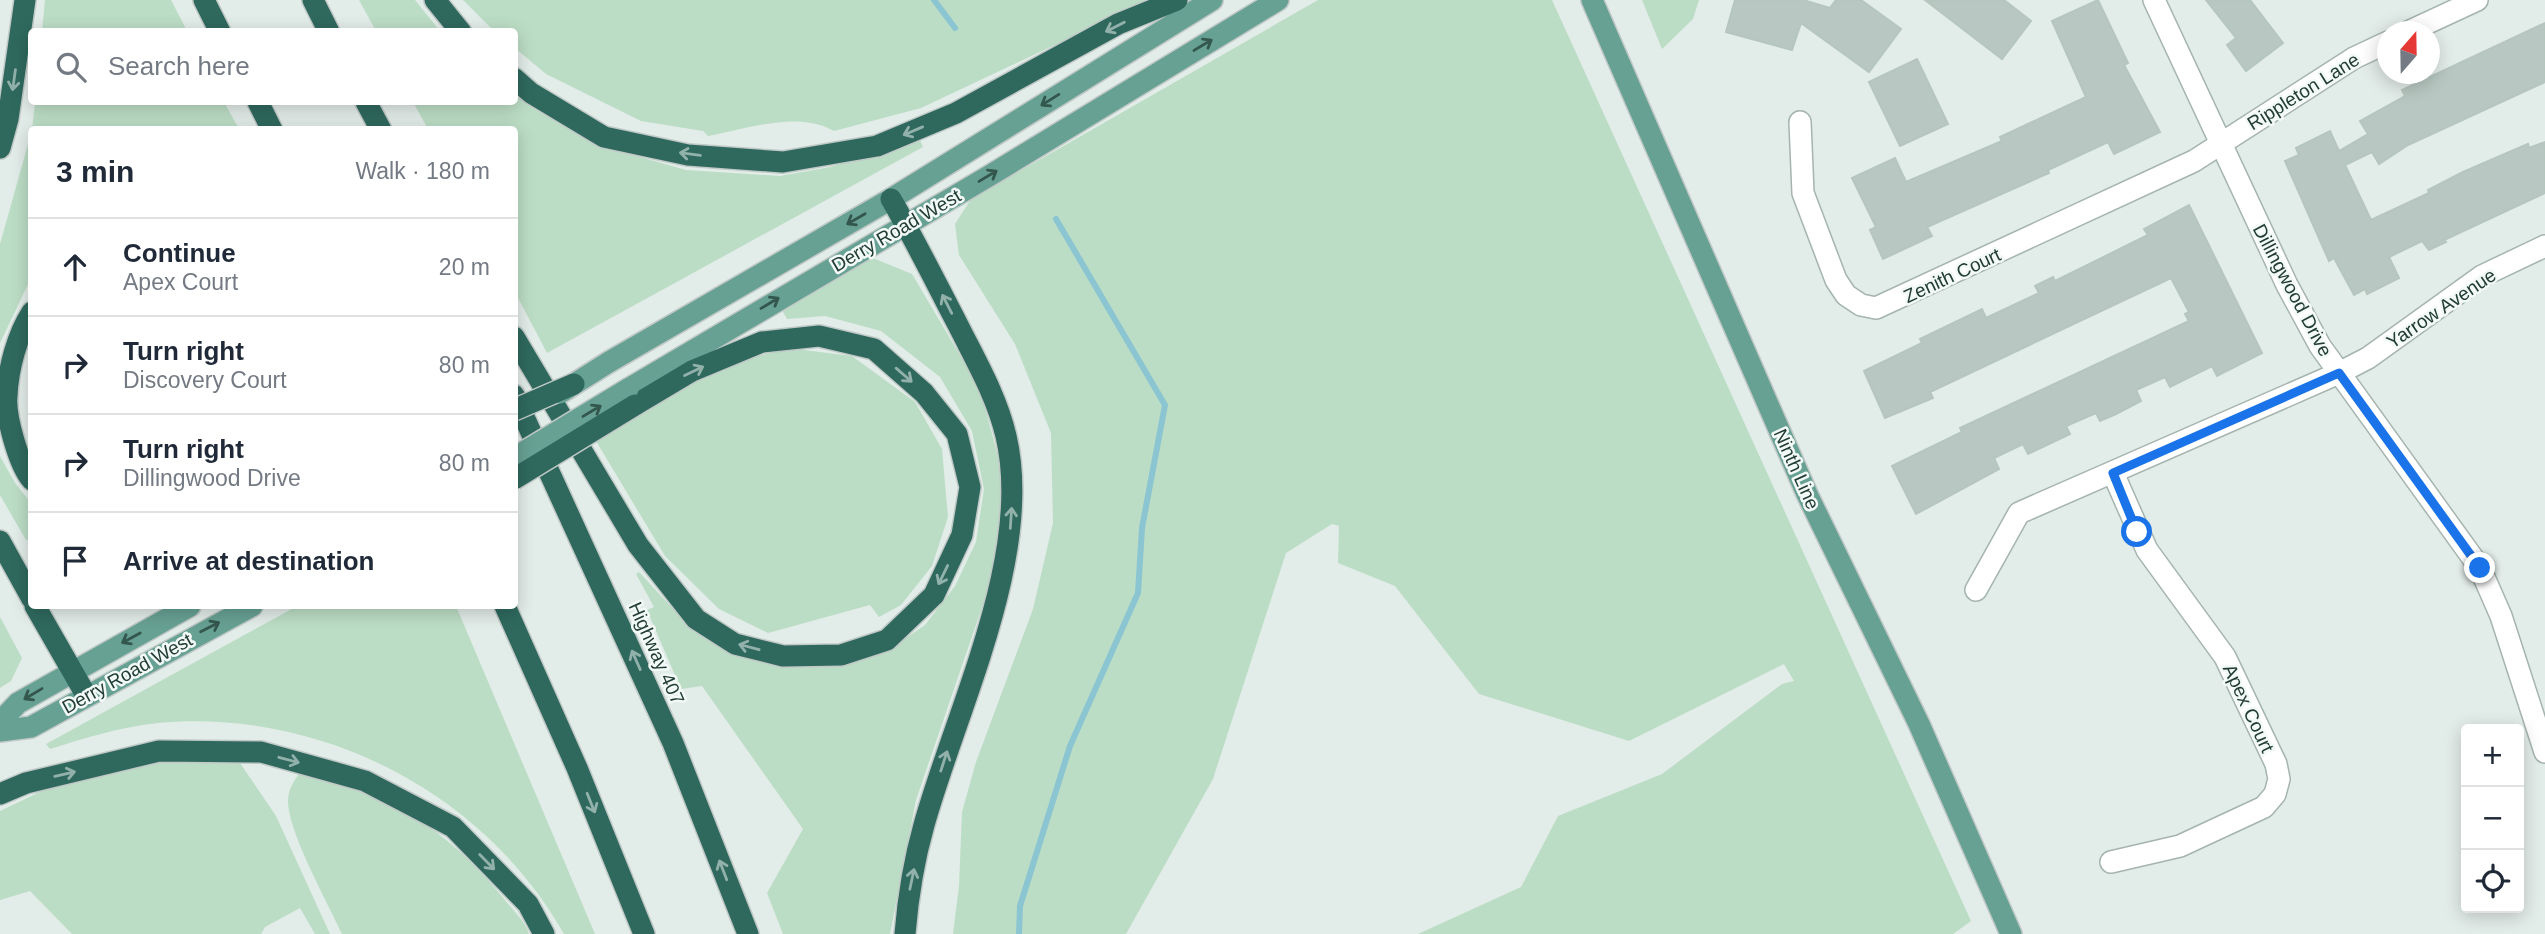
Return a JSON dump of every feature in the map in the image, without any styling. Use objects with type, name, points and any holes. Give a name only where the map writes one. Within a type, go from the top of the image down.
[{"type":"highway","points":[[0,148],[8,120],[25,0]]},
{"type":"highway","points":[[204,0],[218,28]]},
{"type":"highway","points":[[313,0],[327,28]]},
{"type":"highway","points":[[435,0],[458,28]]},
{"type":"highway","points":[[518,82],[531,93],[604,137],[688,155],[783,162],[877,146],[956,113],[1118,24],[1177,0]]},
{"type":"highway","points":[[260,105],[270,126]]},
{"type":"highway","points":[[368,105],[379,126]]},
{"type":"highway","points":[[891,199],[993,398],[1006,435],[1012,477],[1013,521],[996,596],[923,826],[909,894],[905,934]]},
{"type":"highway","points":[[28,321],[18,342],[6,398],[13,435],[28,476]]},
{"type":"highway","points":[[518,344],[638,545],[696,619],[736,643],[783,656],[841,654],[887,640],[933,595],[962,535],[970,487],[957,434],[924,393],[874,349],[819,336],[762,342],[631,397],[518,476]]},
{"type":"highway","points":[[518,408],[574,384]]},
{"type":"highway","name":"Highway 407","points":[[518,404],[673,743],[748,934]]},
{"type":"highway","points":[[0,541],[28,592]]},
{"type":"highway","points":[[37,609],[86,695]]},
{"type":"highway","points":[[491,609],[577,768]]},
{"type":"highway","points":[[506,609],[577,768],[644,934]]},
{"type":"highway","points":[[0,794],[26,783],[159,751],[261,752],[365,781],[453,827],[528,904],[544,934]]},
{"type":"main road","name":"Derry Road West","points":[[518,418],[608,362],[891,199],[1213,0]]},
{"type":"main road","name":"Derry Road West","points":[[518,456],[631,397],[906,224],[1278,0]]},
{"type":"main road","name":"Ninth Line","points":[[1592,0],[1807,494],[1919,724],[2011,934]]},
{"type":"main road","name":"Derry Road West","points":[[0,722],[18,703],[185,609]]},
{"type":"main road","name":"Derry Road West","points":[[0,731],[31,727],[246,609]]},
{"type":"street","name":"Dillingwood Drive","points":[[2154,0],[2287,285],[2320,346],[2480,568],[2501,616],[2545,752]]},
{"type":"street","points":[[2432,21],[2477,0]]},
{"type":"street","name":"Rippleton Lane","points":[[2220,144],[2354,58],[2377,47]]},
{"type":"street","name":"Zenith Court","points":[[1800,122],[1803,193],[1836,279],[1846,295],[1861,305],[1876,308],[2194,161],[2220,144]]},
{"type":"street","name":"Yarrow Avenue","points":[[1976,590],[2019,513],[2339,373],[2368,358],[2482,276],[2545,246]]},
{"type":"street","name":"Apex Court","points":[[2111,862],[2180,846],[2264,807],[2276,794],[2278,779],[2276,764],[2225,657],[2147,550],[2113,473]]},
{"type":"green space","points":[[45,0],[171,0],[185,28],[42,28]]},
{"type":"green space","points":[[359,0],[415,0],[438,28],[374,28]]},
{"type":"green space","points":[[463,0],[1150,0],[921,108],[834,131],[805,122],[789,122],[708,136],[703,131],[641,121],[546,74],[518,51],[518,28],[491,28]]},
{"type":"green space","points":[[1318,0],[1552,0],[1971,921],[1953,934],[1418,934],[1521,887],[1558,816],[1662,774],[1782,684],[1794,681],[1784,664],[1629,741],[1479,694],[1395,586],[1338,563],[1339,526],[1332,524],[1286,553],[1213,779],[1126,934],[953,934],[959,886],[962,812],[976,762],[1033,609],[1053,523],[1051,433],[1015,344],[959,255],[955,224],[971,199]]},
{"type":"green space","points":[[1642,0],[1699,0],[1693,19],[1662,49]]},
{"type":"green space","points":[[518,96],[598,145],[686,170],[780,176],[830,167],[920,140],[923,147],[547,353],[518,298],[518,126],[426,126],[415,105],[518,105]]},
{"type":"green space","points":[[35,105],[226,105],[237,126],[32,126]]},
{"type":"green space","points":[[28,144],[28,284],[0,343],[0,244]]},
{"type":"green space","points":[[868,256],[912,274],[980,389],[1000,464],[1001,525],[990,584],[916,800],[890,934],[783,934],[767,893],[803,829],[702,686],[681,689],[647,610],[654,607],[636,574],[639,572],[687,624],[732,652],[786,667],[843,667],[890,649],[925,625],[955,586],[976,542],[984,489],[972,431],[940,377],[881,331],[825,316],[787,319],[781,308]]},
{"type":"green space","points":[[788,348],[852,356],[915,402],[942,449],[948,517],[932,566],[901,605],[879,617],[870,605],[768,633],[719,609],[665,556],[593,436],[708,370]]},
{"type":"green space","points":[[0,456],[28,499],[28,540],[26,540],[0,495]]},
{"type":"green space","points":[[292,609],[457,609],[595,934],[564,934],[530,884],[489,839],[443,801],[391,770],[336,746],[278,730],[218,722],[158,723],[116,730],[50,749],[46,744]]},
{"type":"green space","points":[[0,617],[22,658],[11,681],[0,688]]},
{"type":"green space","points":[[152,760],[240,763],[276,816],[330,934],[315,934],[300,908],[265,927],[261,934],[72,934],[30,891],[0,900],[0,811],[48,788]]},
{"type":"green space","points":[[305,767],[390,803],[438,834],[483,874],[525,925],[529,934],[342,934],[301,849],[290,814],[290,791]]},
{"type":"building","points":[[1735,0],[1803,0],[1830,8],[1836,0],[1861,0],[1901,29],[1869,72],[1801,23],[1792,50],[1726,32]]},
{"type":"building","points":[[1925,0],[2004,0],[2031,21],[2002,59]]},
{"type":"building","points":[[2098,0],[2128,63],[2124,65],[2160,132],[2114,154],[2108,142],[2048,170],[2049,173],[1927,227],[1932,236],[1883,259],[1870,230],[1876,227],[1852,178],[1895,158],[1906,182],[2002,141],[2000,137],[2086,97],[2052,21]]},
{"type":"building","points":[[2206,0],[2250,0],[2283,43],[2246,71],[2227,45],[2236,38]]},
{"type":"building","points":[[2545,23],[2545,82],[2408,145],[2379,164],[2372,152],[2345,165],[2371,220],[2429,193],[2428,190],[2463,172],[2528,144],[2529,148],[2545,142],[2545,193],[2444,240],[2446,242],[2429,250],[2422,241],[2389,257],[2399,278],[2367,294],[2365,289],[2354,295],[2334,258],[2329,261],[2285,161],[2299,155],[2296,148],[2330,131],[2339,151],[2368,134],[2360,121],[2405,96],[2402,90],[2415,84],[2440,84],[2440,72]]},
{"type":"building","points":[[1917,59],[1948,124],[1900,146],[1869,82]]},
{"type":"building","points":[[2189,205],[2262,353],[2217,376],[2212,366],[2170,387],[2165,377],[2136,390],[2141,401],[2100,421],[2096,413],[2066,426],[2070,434],[2028,454],[2023,444],[1994,458],[1999,469],[1916,514],[1892,466],[1962,432],[1960,428],[2189,321],[2185,314],[2189,312],[2171,278],[1930,392],[1933,398],[1885,418],[1864,371],[1922,343],[1920,339],[1982,309],[1986,318],[2039,293],[2035,286],[2053,277],[2055,281],[2148,235],[2144,229]]},
{"type":"waterway","points":[[934,0],[955,28]]},
{"type":"waterway","points":[[1019,934],[1020,906],[1070,746],[1138,593],[1142,528],[1165,405],[1056,219]]},
{"type":"route","points":[[2137,532],[2113,473],[2339,373],[2458,533],[2480,568]]}]
